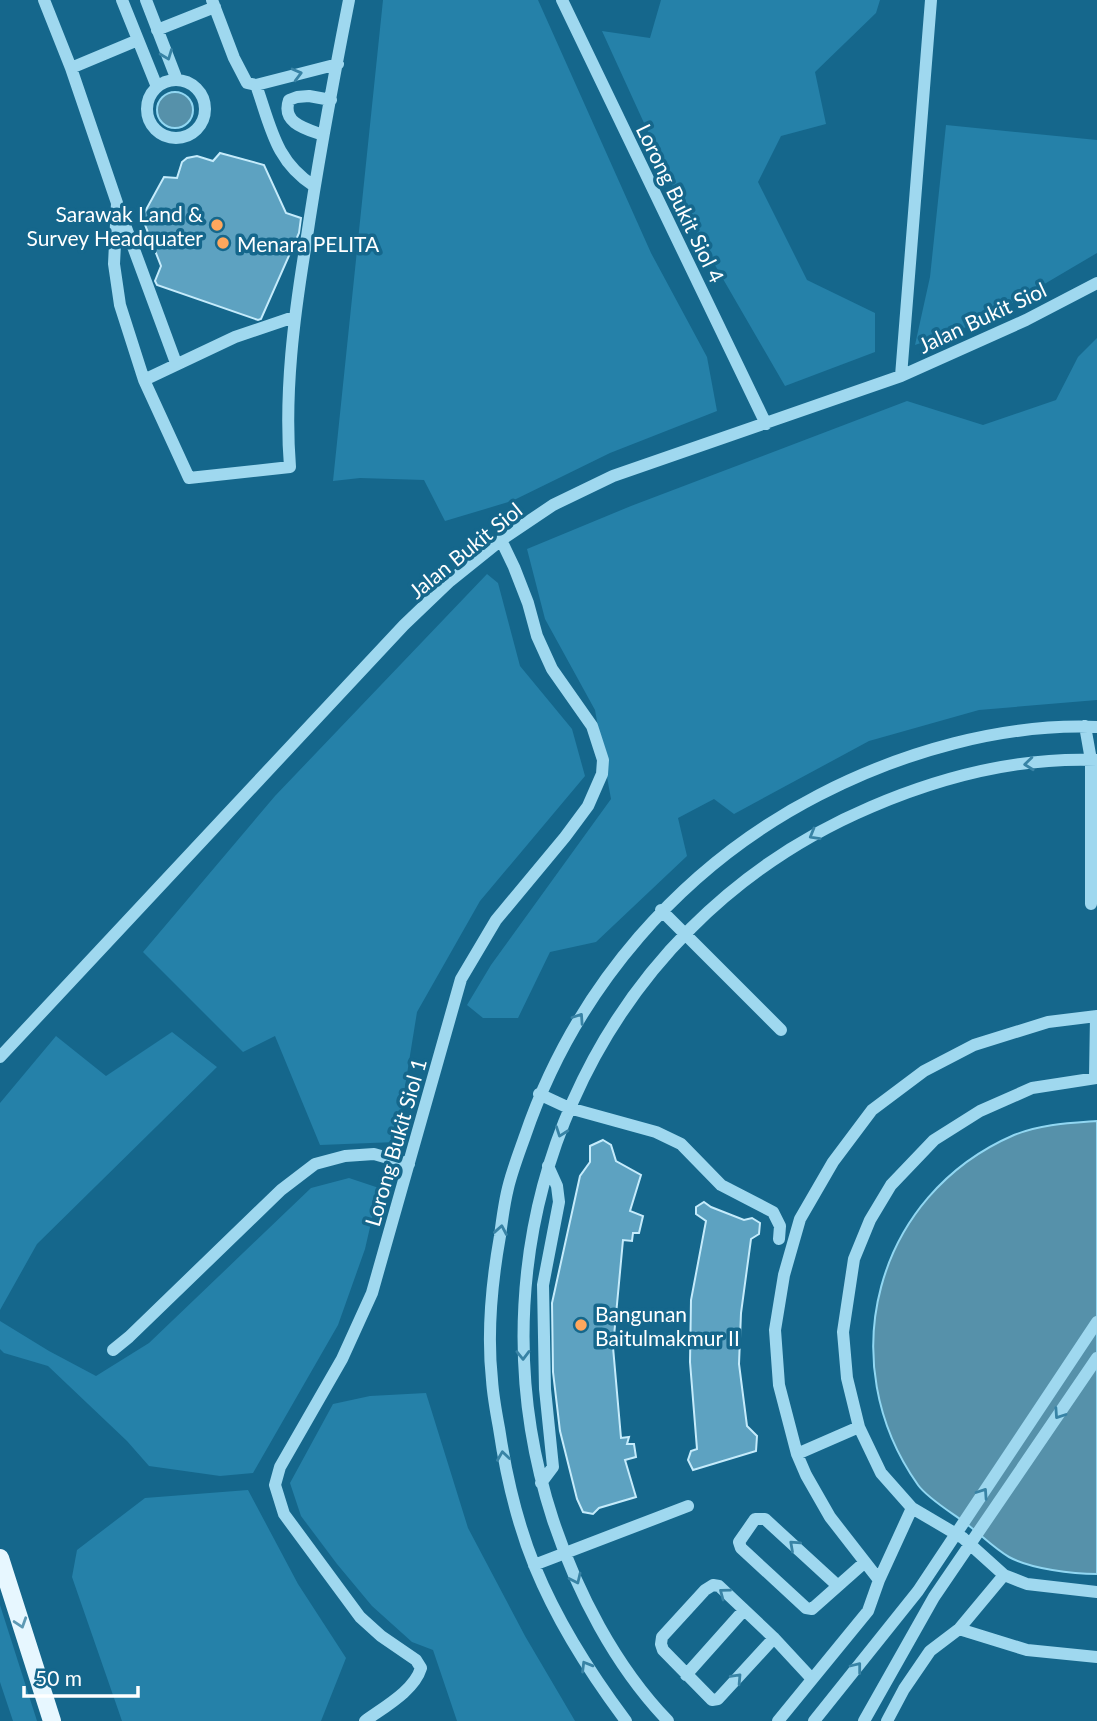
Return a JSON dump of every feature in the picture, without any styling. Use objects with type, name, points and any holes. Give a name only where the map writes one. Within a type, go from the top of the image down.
[{"type":"main road","points":[[0,1559],[52,1721]]},
{"type":"street","points":[[44,0],[71,68],[176,363]]},
{"type":"street","points":[[122,0],[157,87]]},
{"type":"street","points":[[146,0],[177,80]]},
{"type":"street","points":[[117,203],[114,264],[120,305],[144,380],[189,478],[290,467],[288,440],[294,317],[314,186],[349,0]]},
{"type":"street","name":"Lorong Bukit Siol 4","points":[[562,0],[766,424]]},
{"type":"street","points":[[901,376],[931,0]]},
{"type":"street","points":[[157,30],[213,4],[247,83],[256,85],[338,64]]},
{"type":"street","points":[[71,68],[138,40]]},
{"type":"street","points":[[177,80],[194,86],[204,103],[202,121],[197,129],[181,138],[163,135],[150,121],[147,103],[157,87],[177,80]]},
{"type":"street","points":[[256,85],[281,152],[297,175],[314,186]]},
{"type":"street","points":[[323,135],[295,124],[286,112],[287,104],[289,100],[298,97],[331,100]]},
{"type":"street","name":"Jalan Bukit Siol","points":[[0,1056],[404,625],[450,580],[501,540],[553,505],[613,476],[901,376],[1026,320],[1097,283]]},
{"type":"street","points":[[144,380],[235,337],[294,317]]},
{"type":"street","name":"Lorong Bukit Siol 1","points":[[365,1721],[409,1688],[418,1679],[421,1668],[416,1660],[380,1636],[360,1617],[284,1514],[275,1485],[281,1466],[342,1359],[372,1293],[461,979],[496,920],[588,806],[602,774],[603,760],[592,726],[552,668],[501,540]]},
{"type":"street","points":[[626,1721],[596,1681],[562,1625],[534,1565],[505,1473],[491,1364],[492,1281],[508,1186],[539,1094],[572,1028],[613,967],[661,911],[720,858],[785,813],[855,776],[929,750],[1007,733],[1091,727],[1094,760],[1091,904]]},
{"type":"street","points":[[668,1721],[623,1663],[591,1609],[564,1552],[541,1483],[527,1408],[523,1356],[524,1292],[533,1228],[548,1166],[569,1108],[607,1035],[640,987],[685,934],[733,890],[785,852],[865,809],[901,794],[963,775],[1026,764],[1094,760]]},
{"type":"street","points":[[661,911],[781,1030]]},
{"type":"street","points":[[879,1580],[830,1517],[797,1454],[779,1385],[775,1330],[784,1275],[800,1219],[833,1161],[872,1110],[924,1071],[974,1045],[1048,1022],[1097,1016],[1096,1078],[1032,1088],[980,1111],[934,1140],[891,1185],[870,1220],[854,1259],[843,1332],[846,1378],[859,1427],[881,1473],[912,1508],[963,1538],[1004,1575],[1027,1584],[1097,1592]]},
{"type":"street","points":[[539,1094],[569,1108],[656,1132],[681,1144],[722,1185],[773,1212],[780,1226],[779,1239]]},
{"type":"street","points":[[113,1350],[281,1191],[315,1164],[345,1156],[374,1154],[409,1164]]},
{"type":"street","points":[[541,1483],[553,1467],[545,1389],[542,1285],[559,1202],[557,1186],[548,1166]]},
{"type":"street","points":[[814,1721],[918,1591],[1097,1322]]},
{"type":"street","points":[[864,1721],[934,1597],[1097,1358]]},
{"type":"street","points":[[797,1454],[859,1427]]},
{"type":"street","points":[[534,1565],[688,1506]]},
{"type":"street","points":[[778,1721],[868,1611],[912,1508]]},
{"type":"street","points":[[838,1586],[765,1519],[755,1519],[741,1536],[741,1548],[806,1608],[817,1607],[865,1562]]},
{"type":"street","points":[[887,1721],[904,1689],[930,1651],[959,1629],[1004,1575]]},
{"type":"street","points":[[774,1638],[718,1699],[712,1700],[663,1650],[661,1644],[662,1637],[705,1590],[713,1585],[719,1586],[774,1638],[812,1679]]},
{"type":"street","points":[[686,1675],[744,1610]]},
{"type":"street","points":[[868,1611],[886,1630]]},
{"type":"street","points":[[959,1629],[1027,1650],[1097,1657]]},
{"type":"street","points":[[900,1657],[930,1651]]},
{"type":"shaded area","points":[[383,0],[538,0],[651,253],[707,357],[717,411],[610,453],[512,501],[445,521],[424,480],[360,478],[333,481]]},
{"type":"shaded area","points":[[661,0],[880,0],[876,13],[815,72],[826,124],[781,136],[758,182],[807,280],[875,313],[875,352],[785,386],[686,215],[602,31],[650,38]]},
{"type":"shaded area","points":[[175,92],[188,97],[193,110],[188,123],[175,128],[162,123],[157,110],[162,97]]},
{"type":"shaded area","points":[[946,125],[1097,140],[1097,253],[978,323],[915,345],[930,277]]},
{"type":"shaded area","points":[[1097,338],[1097,700],[979,710],[869,741],[734,814],[714,799],[678,818],[687,856],[596,942],[550,952],[518,1018],[483,1018],[467,1005],[491,965],[611,799],[595,710],[545,619],[527,549],[631,506],[907,401],[983,425],[1056,400],[1078,357]]},
{"type":"shaded area","points":[[487,574],[498,583],[520,666],[572,729],[585,776],[480,901],[417,1012],[396,1142],[320,1145],[275,1036],[243,1052],[143,952],[275,796]]},
{"type":"shaded area","points":[[172,1032],[217,1067],[37,1244],[0,1310],[0,1103],[56,1036],[106,1076]]},
{"type":"shaded area","points":[[1097,1121],[1097,1574],[1052,1570],[1009,1557],[922,1490],[891,1437],[877,1387],[873,1336],[881,1286],[900,1240],[928,1198],[966,1162],[1014,1135],[1045,1126]]},
{"type":"shaded area","points":[[349,1178],[379,1188],[365,1249],[338,1325],[253,1473],[220,1476],[149,1466],[127,1441],[48,1366],[4,1353],[0,1349],[0,1321],[96,1376],[149,1343],[311,1188]]},
{"type":"shaded area","points":[[426,1393],[468,1528],[525,1636],[575,1721],[457,1721],[433,1650],[412,1642],[372,1606],[301,1516],[290,1483],[333,1404],[370,1396]]},
{"type":"shaded area","points":[[248,1490],[298,1584],[346,1658],[321,1721],[122,1721],[72,1577],[77,1550],[145,1498]]},
{"type":"shaded area","points":[[0,1605],[37,1721],[13,1721],[0,1682]]},
{"type":"building","name":"Menara PELITA","points":[[220,153],[264,165],[286,213],[301,218],[299,233],[261,319],[258,320],[157,285],[155,281],[161,266],[142,217],[164,177],[177,178],[182,162],[197,156],[213,161]]},
{"type":"building","name":"Bangunan Baitulmakmur II","points":[[603,1140],[611,1145],[616,1161],[641,1175],[630,1211],[643,1216],[639,1233],[633,1233],[632,1241],[623,1240],[613,1347],[621,1438],[629,1437],[627,1444],[634,1444],[636,1457],[625,1460],[636,1497],[599,1508],[593,1514],[583,1512],[577,1499],[560,1431],[553,1372],[552,1303],[580,1176],[590,1162],[590,1146]]},
{"type":"building","points":[[704,1202],[744,1220],[752,1218],[760,1223],[759,1234],[751,1239],[741,1313],[739,1364],[747,1426],[757,1436],[756,1451],[693,1470],[688,1460],[691,1451],[697,1449],[690,1362],[691,1300],[706,1221],[696,1214],[696,1207]]},
{"type":"place","name":"Sarawak Land & Survey Headquater","points":[[217,225]]},
{"type":"place","name":"Menara PELITA","points":[[223,243]]},
{"type":"place","name":"Bangunan Baitulmakmur II","points":[[581,1325]]}]
